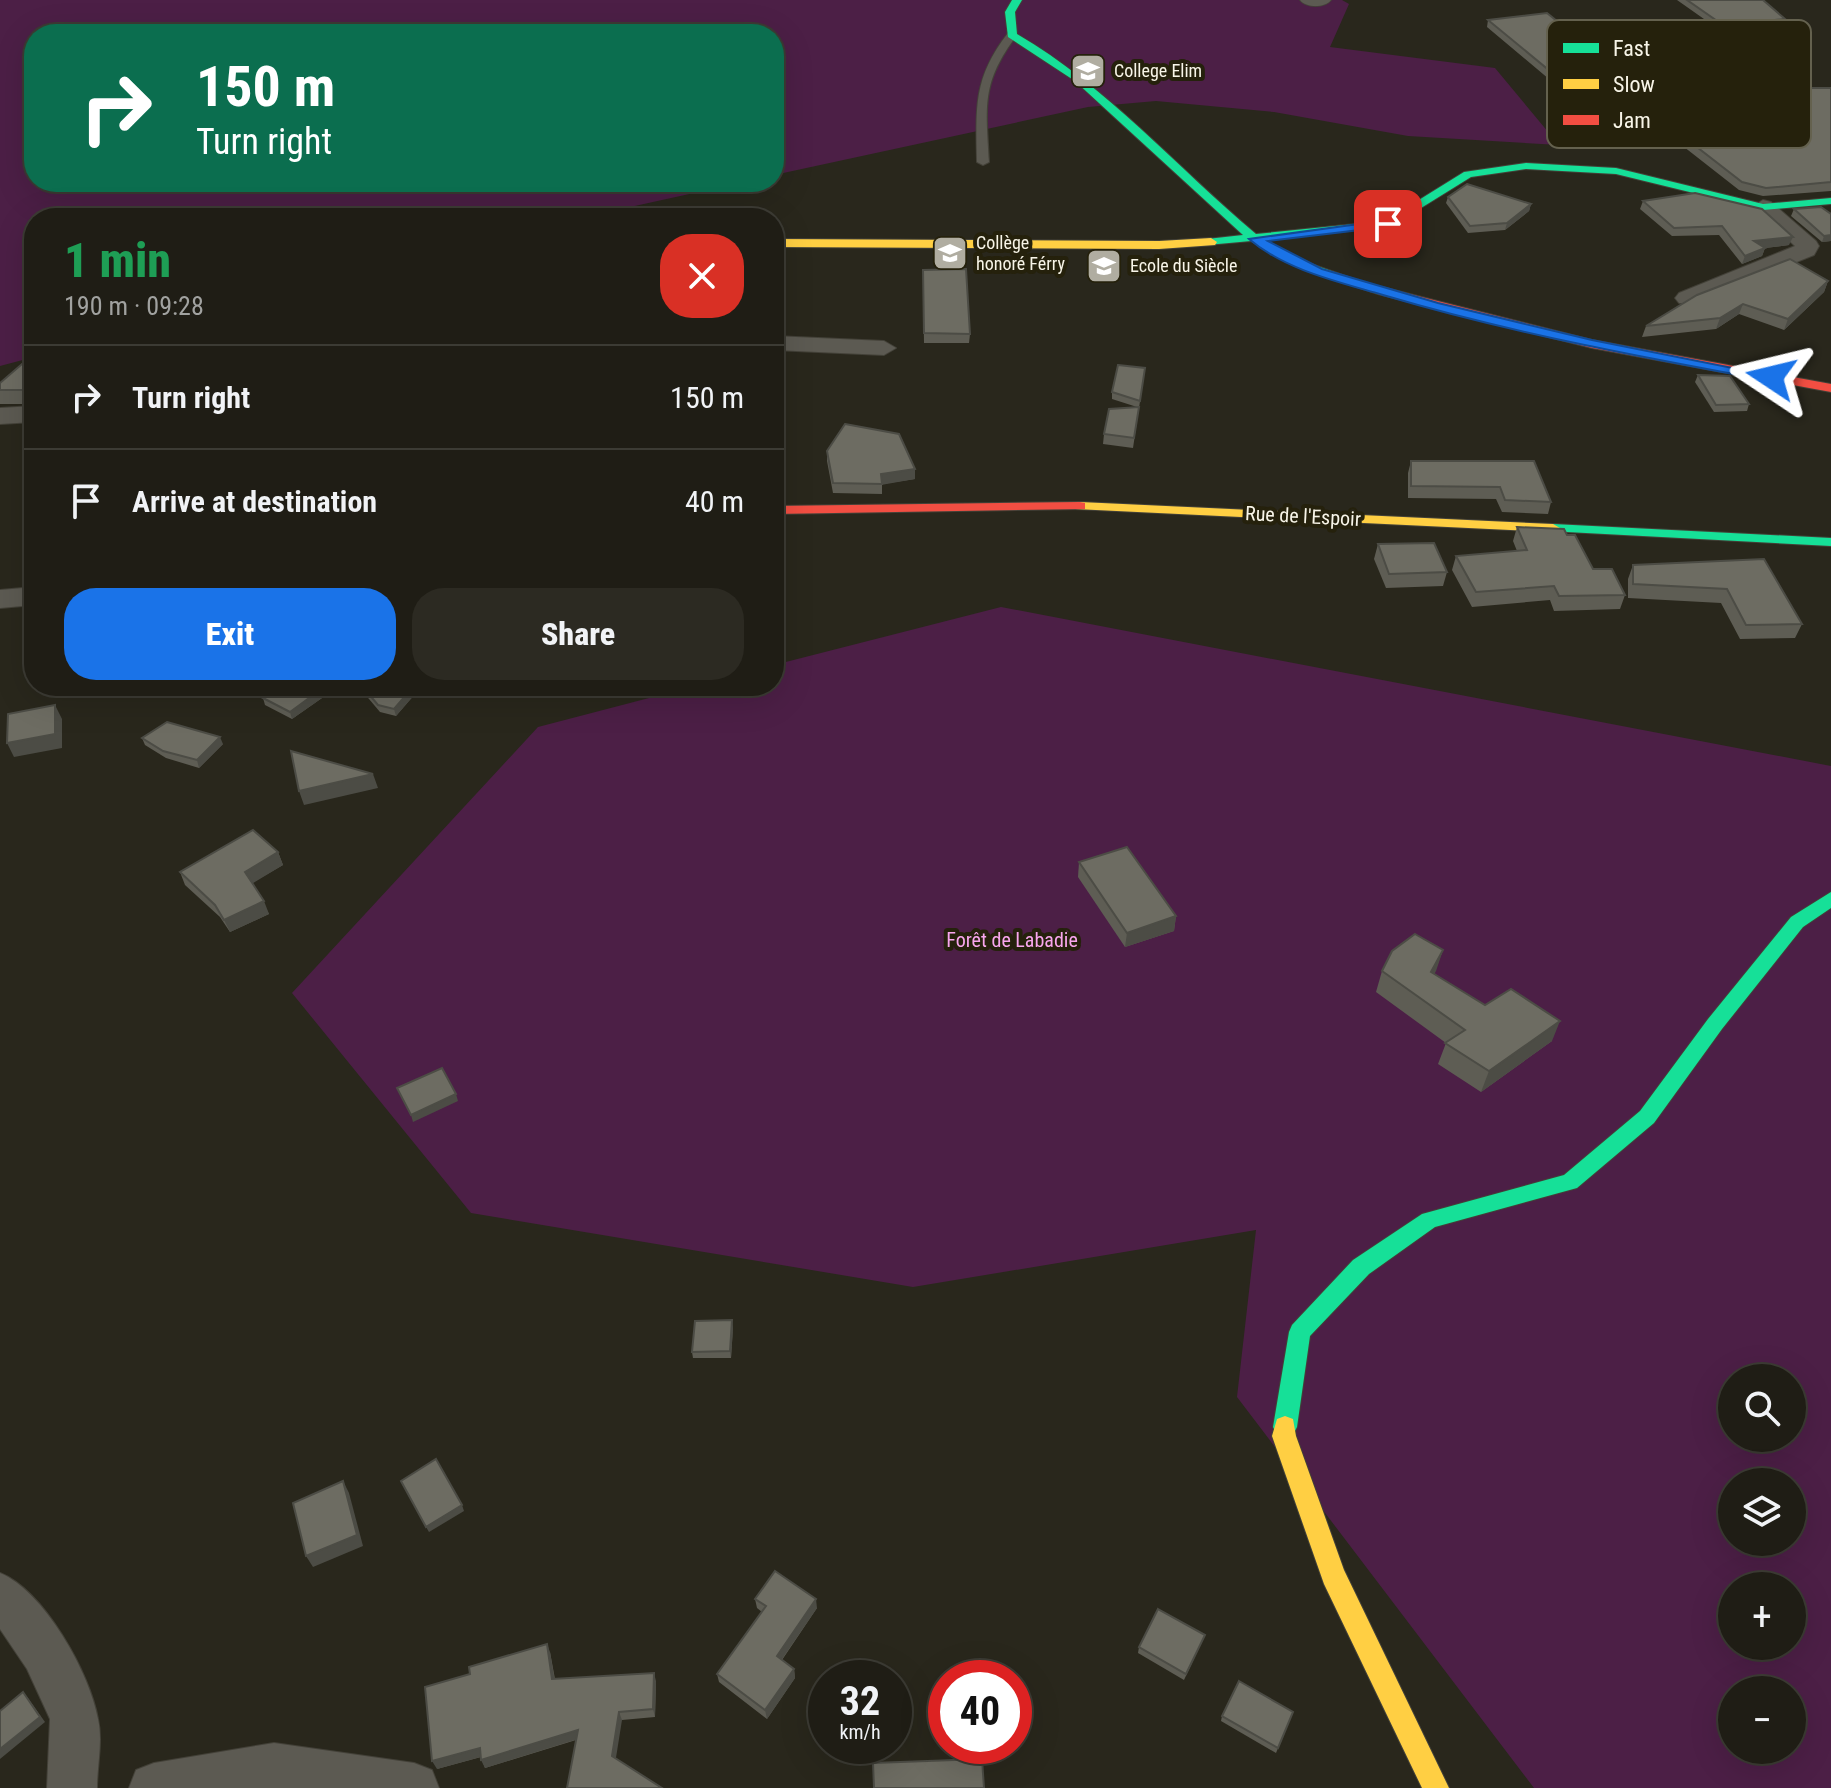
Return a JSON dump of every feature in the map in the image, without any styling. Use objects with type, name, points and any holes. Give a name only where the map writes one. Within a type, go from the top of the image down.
[{"type":"street","points":[[1017,0],[1010,12],[1012,35],[1050,55],[1097,91],[1255,239],[1318,272],[1434,306],[1592,344],[1831,388]]},
{"type":"street","points":[[1309,0],[1322,0]]},
{"type":"street","points":[[784,243],[1159,245],[1255,239],[1388,224],[1468,174],[1526,166],[1616,171],[1763,207],[1831,201]]},
{"type":"street","points":[[1687,298],[1806,250],[1808,246],[1763,207]]},
{"type":"street","points":[[784,343],[884,348]]},
{"type":"street","points":[[0,416],[24,415]]},
{"type":"street","name":"Rue de l'Espoir","points":[[784,510],[1069,505],[1831,542]]},
{"type":"street","points":[[0,599],[24,597]]},
{"type":"street","points":[[1436,1788],[1333,1575],[1284,1436],[1300,1332],[1361,1267],[1429,1220],[1570,1182],[1647,1117],[1715,1024],[1797,922],[1831,899]]},
{"type":"street","points":[[0,1596],[11,1604],[50,1663],[74,1718],[72,1788]]},
{"type":"street","points":[[154,1788],[274,1768],[414,1788]]},
{"type":"lane","points":[[983,162],[982,80],[996,52],[1012,35]]},
{"type":"green space","points":[[0,0],[1342,0],[1349,4],[1330,47],[1495,68],[1547,131],[1547,144],[1408,136],[1274,112],[1156,101],[1088,107],[784,173],[784,24],[24,24],[24,192],[698,192],[626,208],[24,208],[24,360],[0,366]]},
{"type":"green space","name":"Forêt de Labadie","points":[[1001,607],[1831,766],[1831,1788],[1534,1788],[1237,1397],[1256,1230],[913,1287],[471,1213],[292,993],[538,727],[657,696],[784,696],[784,662]]},
{"type":"building","points":[[1687,0],[1763,0],[1785,19],[1774,20],[1716,20]]},
{"type":"building","points":[[1547,13],[1556,20],[1547,20],[1547,69],[1488,20]]},
{"type":"building","points":[[1811,88],[1831,88],[1831,182],[1766,188],[1742,182],[1698,148],[1811,148]]},
{"type":"building","points":[[1467,184],[1531,204],[1507,223],[1470,226],[1448,197]]},
{"type":"building","points":[[1695,193],[1762,209],[1793,237],[1754,241],[1765,248],[1745,256],[1722,226],[1674,228],[1643,201]]},
{"type":"building","points":[[1821,207],[1831,214],[1831,235],[1824,236],[1794,209]]},
{"type":"building","points":[[1790,259],[1828,281],[1788,319],[1743,304],[1720,318],[1646,326],[1697,295]]},
{"type":"building","points":[[966,269],[970,334],[924,333],[923,270]]},
{"type":"building","points":[[24,364],[24,390],[0,390],[0,383]]},
{"type":"building","points":[[1118,365],[1145,368],[1140,401],[1112,392]]},
{"type":"building","points":[[1698,375],[1730,376],[1749,404],[1716,405]]},
{"type":"building","points":[[1139,407],[1134,438],[1104,434],[1109,409]]},
{"type":"building","points":[[845,424],[899,434],[915,469],[881,474],[882,484],[833,483],[827,451]]},
{"type":"building","points":[[1411,461],[1534,461],[1551,502],[1505,500],[1500,487],[1411,486]]},
{"type":"building","points":[[1517,527],[1564,529],[1567,535],[1575,535],[1593,569],[1612,569],[1625,595],[1559,596],[1554,586],[1476,592],[1456,556],[1527,550]]},
{"type":"building","points":[[1434,543],[1447,572],[1389,574],[1378,544]]},
{"type":"building","points":[[1764,559],[1802,624],[1746,625],[1727,589],[1633,584],[1633,565]]},
{"type":"building","points":[[266,696],[312,696],[290,712],[263,698]]},
{"type":"building","points":[[370,696],[405,696],[394,709],[378,705]]},
{"type":"building","points":[[55,705],[55,734],[7,743],[8,714]]},
{"type":"building","points":[[167,722],[220,737],[197,760],[163,751],[142,738]]},
{"type":"building","points":[[291,751],[373,774],[299,791]]},
{"type":"building","points":[[253,830],[278,852],[245,872],[264,901],[224,920],[215,905],[180,872]]},
{"type":"building","points":[[1127,847],[1176,916],[1127,933],[1079,862]]},
{"type":"building","points":[[1415,934],[1443,950],[1431,972],[1485,1005],[1511,989],[1560,1021],[1489,1071],[1445,1043],[1465,1030],[1382,971],[1392,951]]},
{"type":"building","points":[[442,1068],[456,1094],[411,1115],[397,1088]]},
{"type":"building","points":[[732,1320],[730,1351],[692,1352],[695,1321]]},
{"type":"building","points":[[436,1459],[462,1505],[426,1527],[401,1481]]},
{"type":"building","points":[[343,1481],[357,1535],[306,1556],[293,1503]]},
{"type":"building","points":[[775,1571],[816,1599],[777,1656],[794,1669],[765,1710],[717,1674],[766,1606],[755,1599]]},
{"type":"building","points":[[1158,1609],[1205,1635],[1186,1674],[1139,1647]]},
{"type":"building","points":[[547,1644],[552,1679],[654,1673],[653,1709],[619,1712],[612,1756],[662,1788],[567,1788],[578,1730],[481,1760],[480,1748],[432,1761],[425,1687],[470,1674],[469,1667]]},
{"type":"building","points":[[1239,1681],[1293,1712],[1278,1748],[1222,1716]]},
{"type":"building","points":[[23,1692],[40,1717],[0,1749],[0,1711]]},
{"type":"building","points":[[912,1762],[982,1764],[984,1788],[874,1788],[873,1764],[912,1764]]},
{"type":"traffic: fast","points":[[1017,0],[1010,12],[1012,35],[1047,55],[1109,104],[1254,238],[1299,264],[1382,291]]},
{"type":"traffic: fast","points":[[1211,242],[1388,224],[1468,174],[1526,166],[1616,171],[1763,207],[1831,201]]},
{"type":"traffic: fast","points":[[1553,528],[1831,542]]},
{"type":"traffic: fast","points":[[1285,1427],[1300,1332],[1361,1267],[1429,1220],[1570,1182],[1647,1117],[1715,1024],[1797,922],[1831,899]]},
{"type":"traffic: slow","points":[[784,243],[1159,245],[1211,242]]},
{"type":"traffic: slow","points":[[1080,506],[1553,528]]},
{"type":"traffic: slow","points":[[1285,1427],[1284,1436],[1333,1575],[1436,1788]]},
{"type":"traffic: jam","points":[[1382,291],[1592,344],[1831,388]]},
{"type":"traffic: jam","points":[[784,510],[1080,506]]},
{"type":"place","name":"College Elim","points":[[1088,71]]},
{"type":"place","name":"Collège honoré Férry","points":[[950,253]]},
{"type":"place","name":"Ecole du Siècle","points":[[1104,266]]},
{"type":"route","points":[[1388,224],[1255,239],[1318,272],[1434,306],[1592,344],[1771,377]]}]
